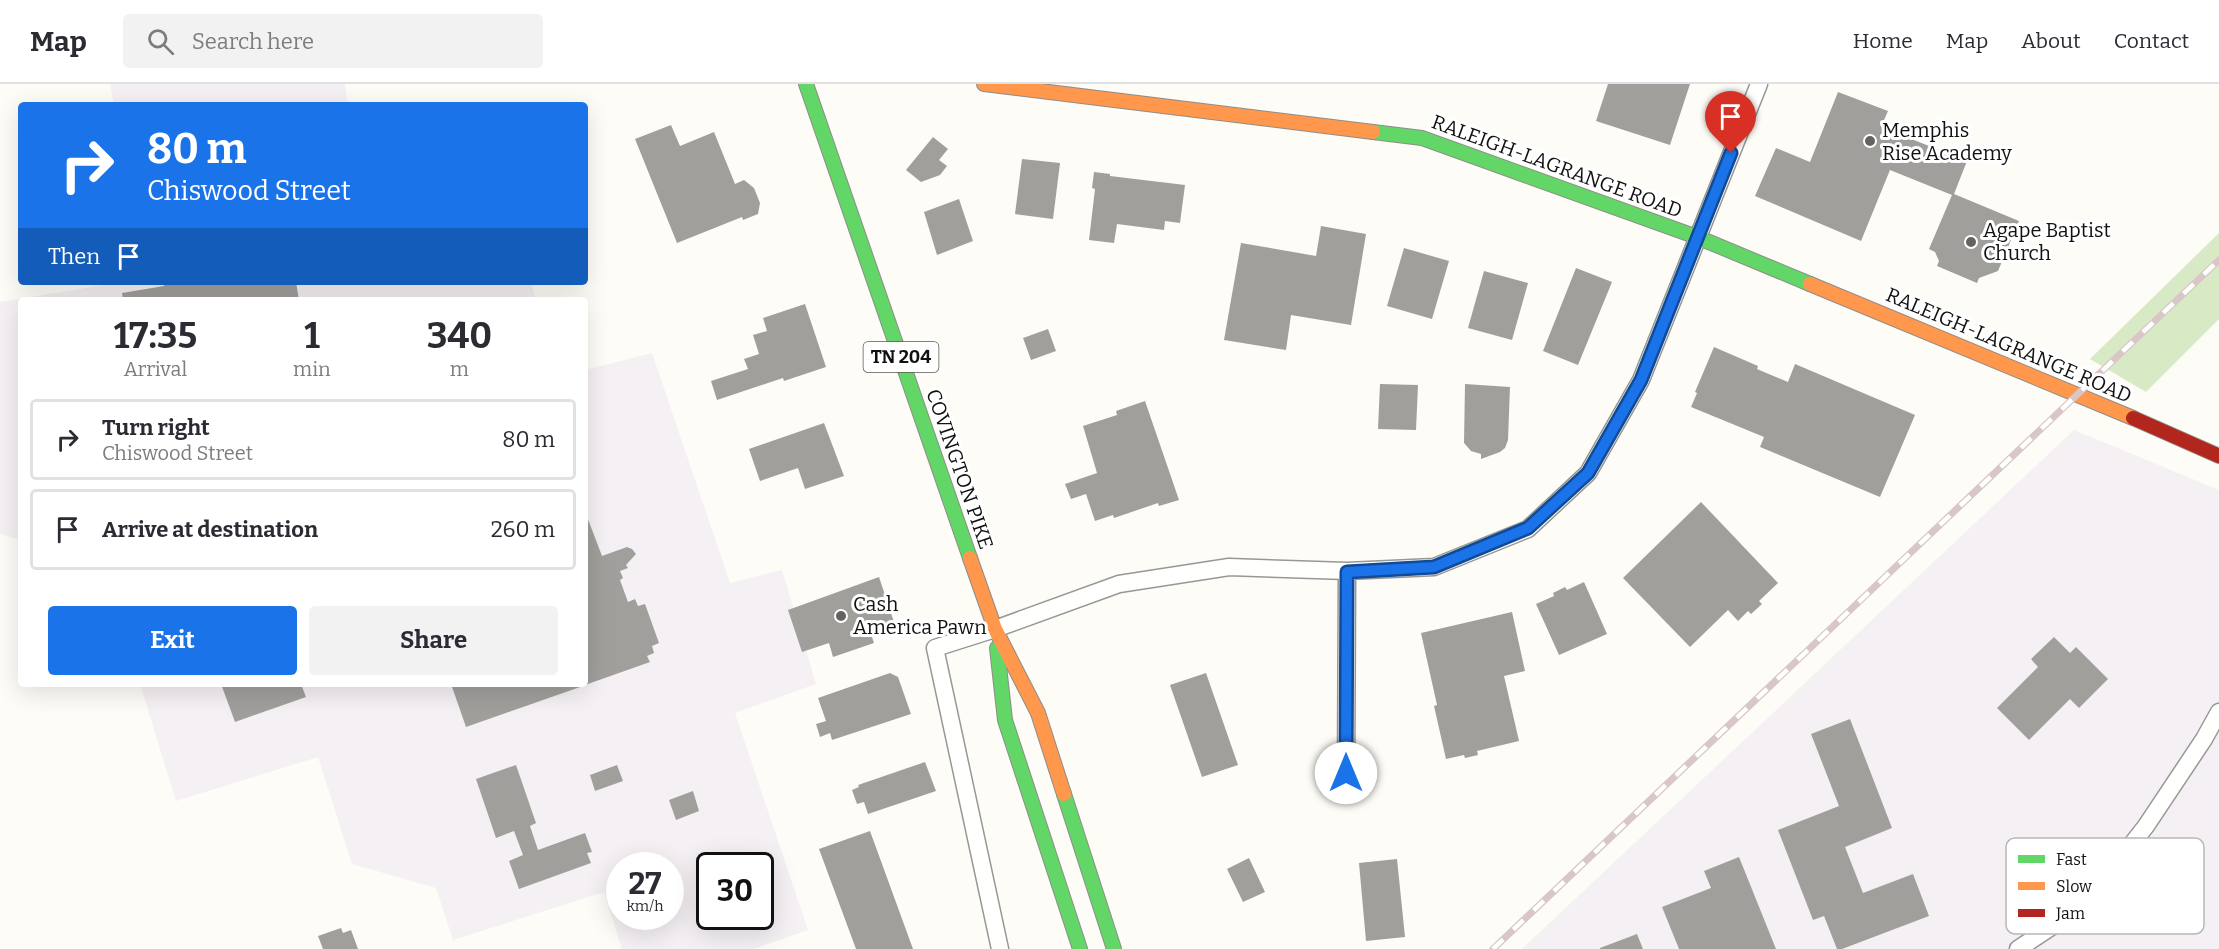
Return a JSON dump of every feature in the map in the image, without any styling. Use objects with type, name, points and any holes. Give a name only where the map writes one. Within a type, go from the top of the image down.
[{"type":"main road","name":"COVINGTON PIKE","points":[[806,84],[995,629],[1038,713],[1114,949]]},
{"type":"main road","name":"RALEIGH-LAGRANGE ROAD","points":[[984,84],[1422,138],[1697,237],[2077,394],[2219,456]]},
{"type":"main road","name":"COVINGTON PIKE","points":[[995,629],[1005,720],[1080,949]]},
{"type":"street","points":[[1000,949],[934,648],[995,629],[1119,584],[1229,567],[1347,572],[1434,567],[1528,528],[1588,473],[1641,380],[1759,84]]},
{"type":"street","points":[[1346,787],[1347,572]]},
{"type":"street","points":[[2137,838],[2204,739],[2219,712]]},
{"type":"street","points":[[2018,949],[2040,934]]},
{"type":"shaded area","points":[[110,84],[345,84],[348,102],[113,102]]},
{"type":"shaded area","points":[[105,285],[532,285],[535,297],[31,297]]},
{"type":"shaded area","points":[[18,299],[18,539],[0,534],[0,302]]},
{"type":"shaded area","points":[[652,353],[730,583],[782,570],[816,684],[735,713],[808,930],[753,949],[622,949],[616,930],[684,930],[684,852],[606,852],[606,898],[604,892],[453,940],[436,888],[352,864],[318,757],[176,801],[141,687],[588,687],[588,369]]},
{"type":"shaded area","points":[[2074,430],[2219,490],[2219,949],[1522,949]]},
{"type":"green space","points":[[2219,233],[2219,319],[2146,392],[2090,359]]},
{"type":"building","points":[[1608,84],[1690,84],[1670,145],[1596,121]]},
{"type":"building","points":[[1838,92],[1888,111],[1881,127],[1967,161],[1954,194],[2019,221],[1998,271],[1979,278],[1977,283],[1937,266],[1939,261],[1935,252],[1929,249],[1952,195],[1890,170],[1861,241],[1755,196],[1776,148],[1810,162]]},
{"type":"building","points":[[671,125],[680,146],[714,132],[735,184],[744,180],[754,188],[760,203],[758,214],[743,220],[742,217],[677,243],[635,139]]},
{"type":"building","points":[[933,137],[948,149],[939,160],[947,166],[940,175],[921,182],[906,170]]},
{"type":"building","points":[[1022,159],[1060,163],[1053,219],[1015,214]]},
{"type":"building","points":[[1094,172],[1185,185],[1180,223],[1165,221],[1164,230],[1117,224],[1114,243],[1089,240],[1095,189],[1092,188]]},
{"type":"building","points":[[959,199],[973,241],[937,255],[924,212]]},
{"type":"building","points":[[1321,226],[1366,234],[1351,325],[1291,315],[1286,350],[1224,340],[1241,243],[1316,256]]},
{"type":"building","points":[[1404,248],[1449,261],[1432,319],[1387,306]]},
{"type":"building","points":[[1576,268],[1612,282],[1578,365],[1543,351]]},
{"type":"building","points":[[1484,271],[1528,283],[1512,340],[1468,328]]},
{"type":"building","points":[[296,285],[298,297],[123,297],[122,293],[164,286]]},
{"type":"building","points":[[805,304],[826,367],[784,381],[783,378],[717,400],[711,381],[748,369],[744,359],[759,354],[753,335],[767,331],[763,318]]},
{"type":"building","points":[[1048,329],[1056,351],[1031,360],[1023,338]]},
{"type":"building","points":[[1714,347],[1788,382],[1795,364],[1915,415],[1880,497],[1760,447],[1764,437],[1691,407]]},
{"type":"building","points":[[1380,384],[1418,385],[1416,430],[1378,429]]},
{"type":"building","points":[[1465,384],[1510,387],[1508,440],[1505,448],[1481,459],[1481,454],[1471,451],[1464,443]]},
{"type":"building","points":[[1145,401],[1179,500],[1159,506],[1158,503],[1114,518],[1113,515],[1095,521],[1086,494],[1071,499],[1065,484],[1097,473],[1083,426],[1117,415],[1116,411]]},
{"type":"building","points":[[824,423],[844,476],[805,489],[798,468],[760,481],[749,449]]},
{"type":"building","points":[[1701,502],[1778,583],[1759,601],[1762,604],[1751,614],[1748,611],[1738,621],[1728,610],[1690,647],[1623,578]]},
{"type":"building","points":[[588,519],[602,556],[627,547],[636,554],[626,565],[628,568],[620,571],[623,578],[620,580],[628,602],[635,599],[638,606],[645,604],[659,643],[652,646],[654,653],[647,656],[650,662],[588,684]]},
{"type":"building","name":"Cash America Pawn","points":[[879,577],[894,622],[870,631],[874,643],[833,657],[829,643],[802,652],[788,610]]},
{"type":"building","points":[[1584,582],[1607,634],[1559,655],[1536,604],[1554,596],[1553,593],[1565,587],[1567,590]]},
{"type":"building","points":[[1512,612],[1525,671],[1504,676],[1519,741],[1477,751],[1478,755],[1446,759],[1421,633]]},
{"type":"building","points":[[2054,637],[2070,653],[2076,647],[2108,679],[2079,708],[2070,699],[2029,740],[1997,708],[2038,667],[2031,659]]},
{"type":"building","points":[[890,673],[898,677],[911,714],[832,740],[830,733],[820,737],[816,724],[826,721],[818,698]]},
{"type":"building","points":[[1206,673],[1238,765],[1202,777],[1170,685]]},
{"type":"building","points":[[222,687],[302,687],[306,697],[235,722]]},
{"type":"building","points":[[452,687],[580,687],[466,727]]},
{"type":"building","points":[[1850,719],[1892,828],[1845,847],[1863,893],[1913,874],[1929,916],[1837,949],[1824,916],[1813,920],[1778,830],[1839,806],[1811,734]]},
{"type":"building","points":[[925,762],[936,791],[868,814],[864,802],[857,804],[852,790],[859,787],[858,785]]},
{"type":"building","points":[[516,765],[536,823],[530,826],[538,850],[585,833],[592,852],[587,853],[591,863],[519,889],[509,861],[523,855],[514,831],[496,838],[476,779]]},
{"type":"building","points":[[617,765],[623,781],[595,791],[590,775]]},
{"type":"building","points":[[693,791],[699,811],[676,820],[669,800]]},
{"type":"building","points":[[870,831],[913,949],[856,949],[819,849]]},
{"type":"building","points":[[1739,857],[1776,949],[1679,949],[1662,907],[1711,888],[1704,871]]},
{"type":"building","points":[[1249,858],[1265,892],[1243,902],[1227,869]]},
{"type":"building","points":[[1397,859],[1405,937],[1366,941],[1359,863]]},
{"type":"building","points":[[341,928],[343,933],[351,930],[358,949],[323,949],[318,936]]},
{"type":"building","points":[[1637,934],[1643,949],[1600,949],[1600,948]]},
{"type":"railway","points":[[1493,949],[2219,260]]},
{"type":"traffic: fast","points":[[806,84],[970,558]]},
{"type":"traffic: fast","points":[[1373,132],[1422,138],[1697,237],[1810,284]]},
{"type":"traffic: fast","points":[[997,648],[1005,720],[1080,949]]},
{"type":"traffic: fast","points":[[1064,794],[1114,949]]},
{"type":"traffic: slow","points":[[984,84],[1373,132]]},
{"type":"traffic: slow","points":[[1810,284],[2133,418]]},
{"type":"traffic: slow","points":[[970,558],[995,629],[1038,713],[1064,794]]},
{"type":"traffic: jam","points":[[2133,418],[2219,456]]},
{"type":"place","name":"Memphis Rise Academy","points":[[1870,141]]},
{"type":"place","name":"Agape Baptist Church","points":[[1971,242]]},
{"type":"place","name":"Cash America Pawn","points":[[841,616]]},
{"type":"route","points":[[1346,773],[1347,572],[1434,567],[1528,528],[1588,473],[1641,380],[1731,153]]}]
